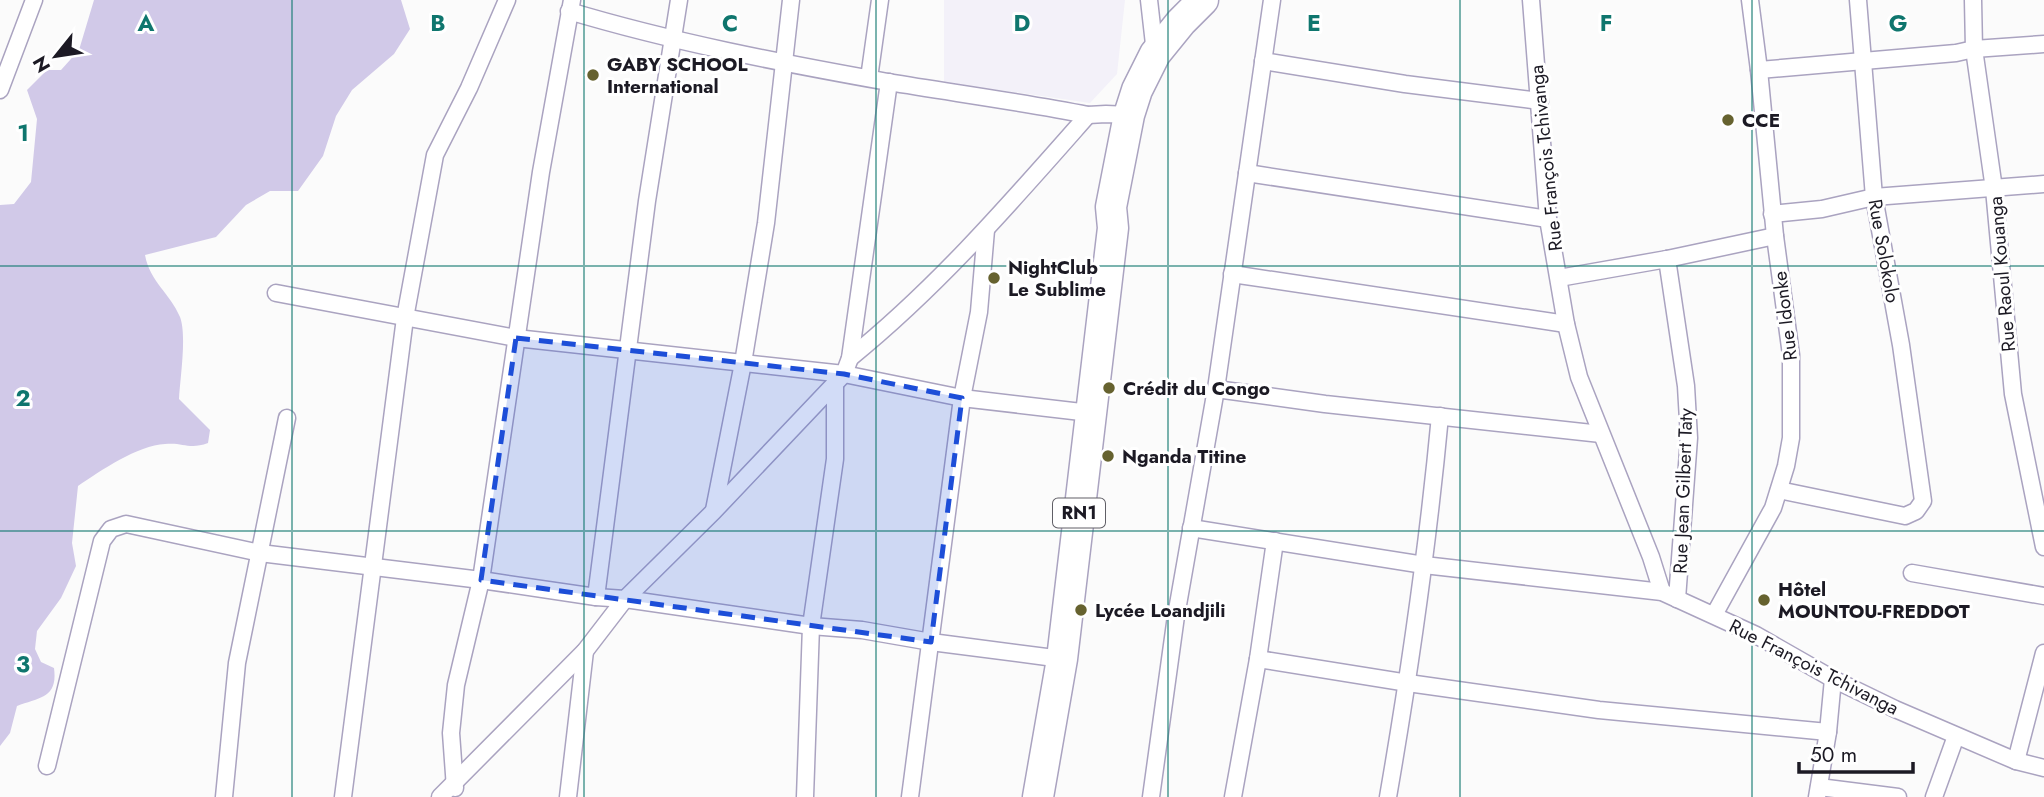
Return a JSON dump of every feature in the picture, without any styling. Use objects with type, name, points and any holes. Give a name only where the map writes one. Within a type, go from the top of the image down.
[{"type":"highway","name":"RN1","points":[[1038,797],[1062,659],[1113,228],[1111,206],[1129,116],[1137,90],[1155,54],[1181,22],[1206,0]]},
{"type":"highway","name":"RN1","points":[[1113,228],[1120,213],[1143,99],[1169,55],[1200,17],[1206,0]]},
{"type":"street","points":[[0,90],[34,0]]},
{"type":"street","points":[[342,797],[405,318],[435,155],[469,88],[507,0]]},
{"type":"street","points":[[596,597],[647,201],[679,0]]},
{"type":"street","points":[[714,511],[743,363],[766,223],[791,0]]},
{"type":"street","points":[[869,78],[880,0]]},
{"type":"street","points":[[1149,0],[1155,54]]},
{"type":"street","points":[[1151,797],[1191,528],[1216,389],[1272,0]]},
{"type":"street","name":"Rue François Tchivanga","points":[[1531,0],[1548,219],[1566,324],[1579,377],[1651,557],[1670,596]]},
{"type":"street","name":"Rue Idonke","points":[[1714,615],[1773,508],[1791,438],[1791,355],[1772,214],[1759,70],[1749,0]]},
{"type":"street","name":"Rue Solokolo","points":[[1779,490],[1905,516],[1916,511],[1923,501],[1901,345],[1874,197],[1858,0]]},
{"type":"street","name":"Rue Raoul Kouanga","points":[[1973,0],[1974,49],[1994,189],[2013,394],[2044,547]]},
{"type":"street","points":[[454,790],[451,733],[456,685],[481,580],[541,172],[571,5],[613,24],[785,62],[1088,115],[1129,116]]},
{"type":"street","points":[[1759,70],[2044,44]]},
{"type":"street","points":[[1263,61],[1405,84],[1540,101]]},
{"type":"street","points":[[805,797],[811,626],[835,459],[843,372],[890,82]]},
{"type":"street","points":[[440,797],[454,790],[585,651],[625,598],[714,511],[883,331],[986,230],[1088,115]]},
{"type":"street","points":[[1247,173],[1548,219]]},
{"type":"street","points":[[1772,214],[1822,209],[1874,197],[2044,184]]},
{"type":"street","points":[[910,797],[962,398],[979,313],[986,230]]},
{"type":"street","points":[[1559,278],[1775,236]]},
{"type":"street","name":"Rue Jean Gilbert Taty","points":[[1667,259],[1686,387],[1689,438],[1670,596]]},
{"type":"street","points":[[1232,274],[1566,324]]},
{"type":"street","points":[[276,293],[516,338],[843,372],[962,398],[1090,413]]},
{"type":"street","points":[[1216,389],[1325,404],[1601,434]]},
{"type":"street","points":[[1388,797],[1408,682],[1424,565],[1440,416]]},
{"type":"street","points":[[224,797],[237,663],[287,418]]},
{"type":"street","points":[[47,766],[102,541],[111,529],[126,524],[260,554],[481,580],[596,597],[625,598],[1062,659]]},
{"type":"street","name":"Rue François Tchivanga","points":[[1191,528],[1424,565],[1670,596],[1756,635],[1833,679],[1895,709],[2016,761],[2044,768]]},
{"type":"street","points":[[1233,797],[1258,659],[1275,541]]},
{"type":"street","points":[[1912,573],[2044,596]]},
{"type":"street","points":[[568,797],[585,651]]},
{"type":"street","points":[[2016,761],[2044,653]]},
{"type":"street","points":[[1258,659],[1599,710],[1828,732]]},
{"type":"street","points":[[1833,679],[1818,792],[1898,797]]},
{"type":"street","points":[[1934,797],[1956,736]]},
{"type":"highlighted area","points":[[516,338],[844,374],[962,398],[931,642],[481,580]]},
{"type":"shaded area","points":[[94,0],[401,0],[410,29],[394,54],[352,90],[336,116],[323,156],[298,191],[270,191],[246,205],[216,237],[145,255],[151,273],[176,309],[182,325],[179,399],[210,430],[208,443],[196,446],[154,445],[120,460],[78,486],[72,543],[76,566],[61,598],[37,631],[35,649],[41,662],[54,668],[53,685],[46,695],[17,706],[10,733],[0,746],[0,205],[14,204],[31,182],[37,119],[27,90],[47,70],[61,70],[79,50]]},
{"type":"shaded area","points":[[944,0],[1125,0],[1117,74],[1090,103],[944,82]]},
{"type":"place","name":"GABY SCHOOL International","points":[[593,75]]},
{"type":"place","name":"CCE","points":[[1728,120]]},
{"type":"place","name":"NightClub Le Sublime","points":[[994,278]]},
{"type":"place","name":"Crédit du Congo","points":[[1109,388]]},
{"type":"place","name":"Nganda Titine","points":[[1108,456]]},
{"type":"place","name":"Hôtel MOUNTOU-FREDDOT","points":[[1764,600]]},
{"type":"place","name":"Lycée Loandjili","points":[[1081,610]]}]
